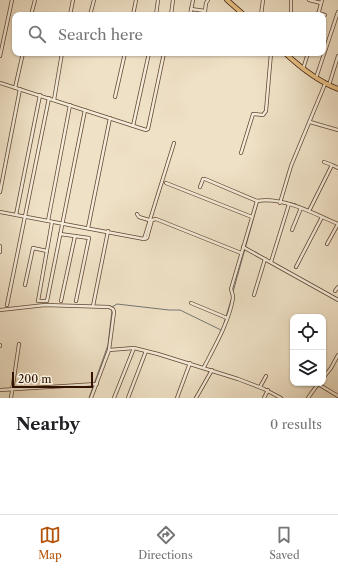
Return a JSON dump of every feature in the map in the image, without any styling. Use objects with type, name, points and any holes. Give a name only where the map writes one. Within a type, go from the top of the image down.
[{"type":"highway","points":[[227,0],[241,12]]},
{"type":"highway","points":[[290,56],[303,70],[316,79],[338,89]]},
{"type":"street","points":[[0,56],[12,0]]},
{"type":"street","points":[[32,12],[35,0]]},
{"type":"street","points":[[71,12],[73,0]]},
{"type":"street","points":[[91,12],[94,0]]},
{"type":"street","points":[[134,12],[136,0]]},
{"type":"street","points":[[156,12],[158,0]]},
{"type":"street","points":[[171,12],[173,0]]},
{"type":"street","points":[[190,12],[193,0]]},
{"type":"street","points":[[191,9],[205,11],[208,0]]},
{"type":"street","points":[[261,12],[262,0]]},
{"type":"street","points":[[291,0],[291,12]]},
{"type":"street","points":[[309,0],[322,2],[319,12]]},
{"type":"street","points":[[326,49],[338,12]]},
{"type":"street","points":[[333,28],[338,30]]},
{"type":"street","points":[[15,88],[22,56]]},
{"type":"street","points":[[54,100],[61,56]]},
{"type":"street","points":[[115,97],[124,56]]},
{"type":"street","points":[[133,126],[148,56]]},
{"type":"street","points":[[0,83],[146,130],[148,129],[163,56]]},
{"type":"street","points":[[241,153],[253,114],[263,115],[266,111],[271,56]]},
{"type":"street","points":[[303,70],[307,56]]},
{"type":"street","points":[[316,79],[324,56]]},
{"type":"street","points":[[280,201],[290,170],[338,56]]},
{"type":"street","points":[[0,192],[20,89]]},
{"type":"street","points":[[16,215],[40,95]]},
{"type":"street","points":[[7,305],[49,98]]},
{"type":"street","points":[[48,221],[70,105]]},
{"type":"street","points":[[52,222],[38,301],[47,301],[85,110]]},
{"type":"street","points":[[88,228],[110,118]]},
{"type":"street","points":[[310,122],[338,130]]},
{"type":"street","points":[[144,239],[174,143]]},
{"type":"street","points":[[324,162],[338,168]]},
{"type":"street","points":[[309,211],[332,165]]},
{"type":"street","points":[[200,187],[203,179],[205,179],[257,201],[280,201],[309,211],[338,224],[327,244]]},
{"type":"street","points":[[166,183],[252,217]]},
{"type":"street","points":[[204,368],[223,330],[227,318],[233,298],[231,289],[257,201]]},
{"type":"street","points":[[271,262],[289,204]]},
{"type":"street","points":[[292,230],[301,208]]},
{"type":"street","points":[[0,212],[108,231],[144,239],[148,238],[152,220],[156,219],[241,252]]},
{"type":"street","points":[[137,214],[139,217],[150,220]]},
{"type":"street","points":[[296,267],[322,217]]},
{"type":"street","points":[[93,306],[108,231]]},
{"type":"street","points":[[60,234],[89,238],[76,301]]},
{"type":"street","points":[[61,301],[75,236]]},
{"type":"street","points":[[0,246],[0,252]]},
{"type":"street","points":[[243,247],[338,300]]},
{"type":"street","points":[[26,285],[33,248],[47,251]]},
{"type":"street","points":[[254,295],[265,259]]},
{"type":"street","points":[[335,291],[338,287]]},
{"type":"street","points":[[191,303],[227,318]]},
{"type":"street","points":[[0,310],[44,305],[108,307],[114,310],[109,350],[91,398]]},
{"type":"street","points":[[10,398],[19,344]]},
{"type":"street","points":[[109,350],[134,348],[190,363],[268,390],[281,398]]},
{"type":"street","points":[[114,398],[134,348]]},
{"type":"street","points":[[128,398],[146,351]]},
{"type":"street","points":[[326,374],[338,355]]},
{"type":"street","points":[[177,398],[190,363]]},
{"type":"street","points":[[196,398],[212,370]]},
{"type":"street","points":[[260,387],[266,376]]},
{"type":"street","points":[[0,390],[97,384]]},
{"type":"street","points":[[308,398],[317,386]]},
{"type":"street","points":[[320,386],[338,396]]},
{"type":"street","points":[[264,398],[268,390]]},
{"type":"waterway","points":[[281,201],[296,204]]},
{"type":"waterway","points":[[233,292],[258,202]]},
{"type":"waterway","points":[[246,247],[338,298]]},
{"type":"waterway","points":[[224,323],[232,297]]},
{"type":"waterway","points":[[112,307],[117,304],[180,310],[221,330]]},
{"type":"waterway","points":[[89,398],[108,345],[112,310]]}]
